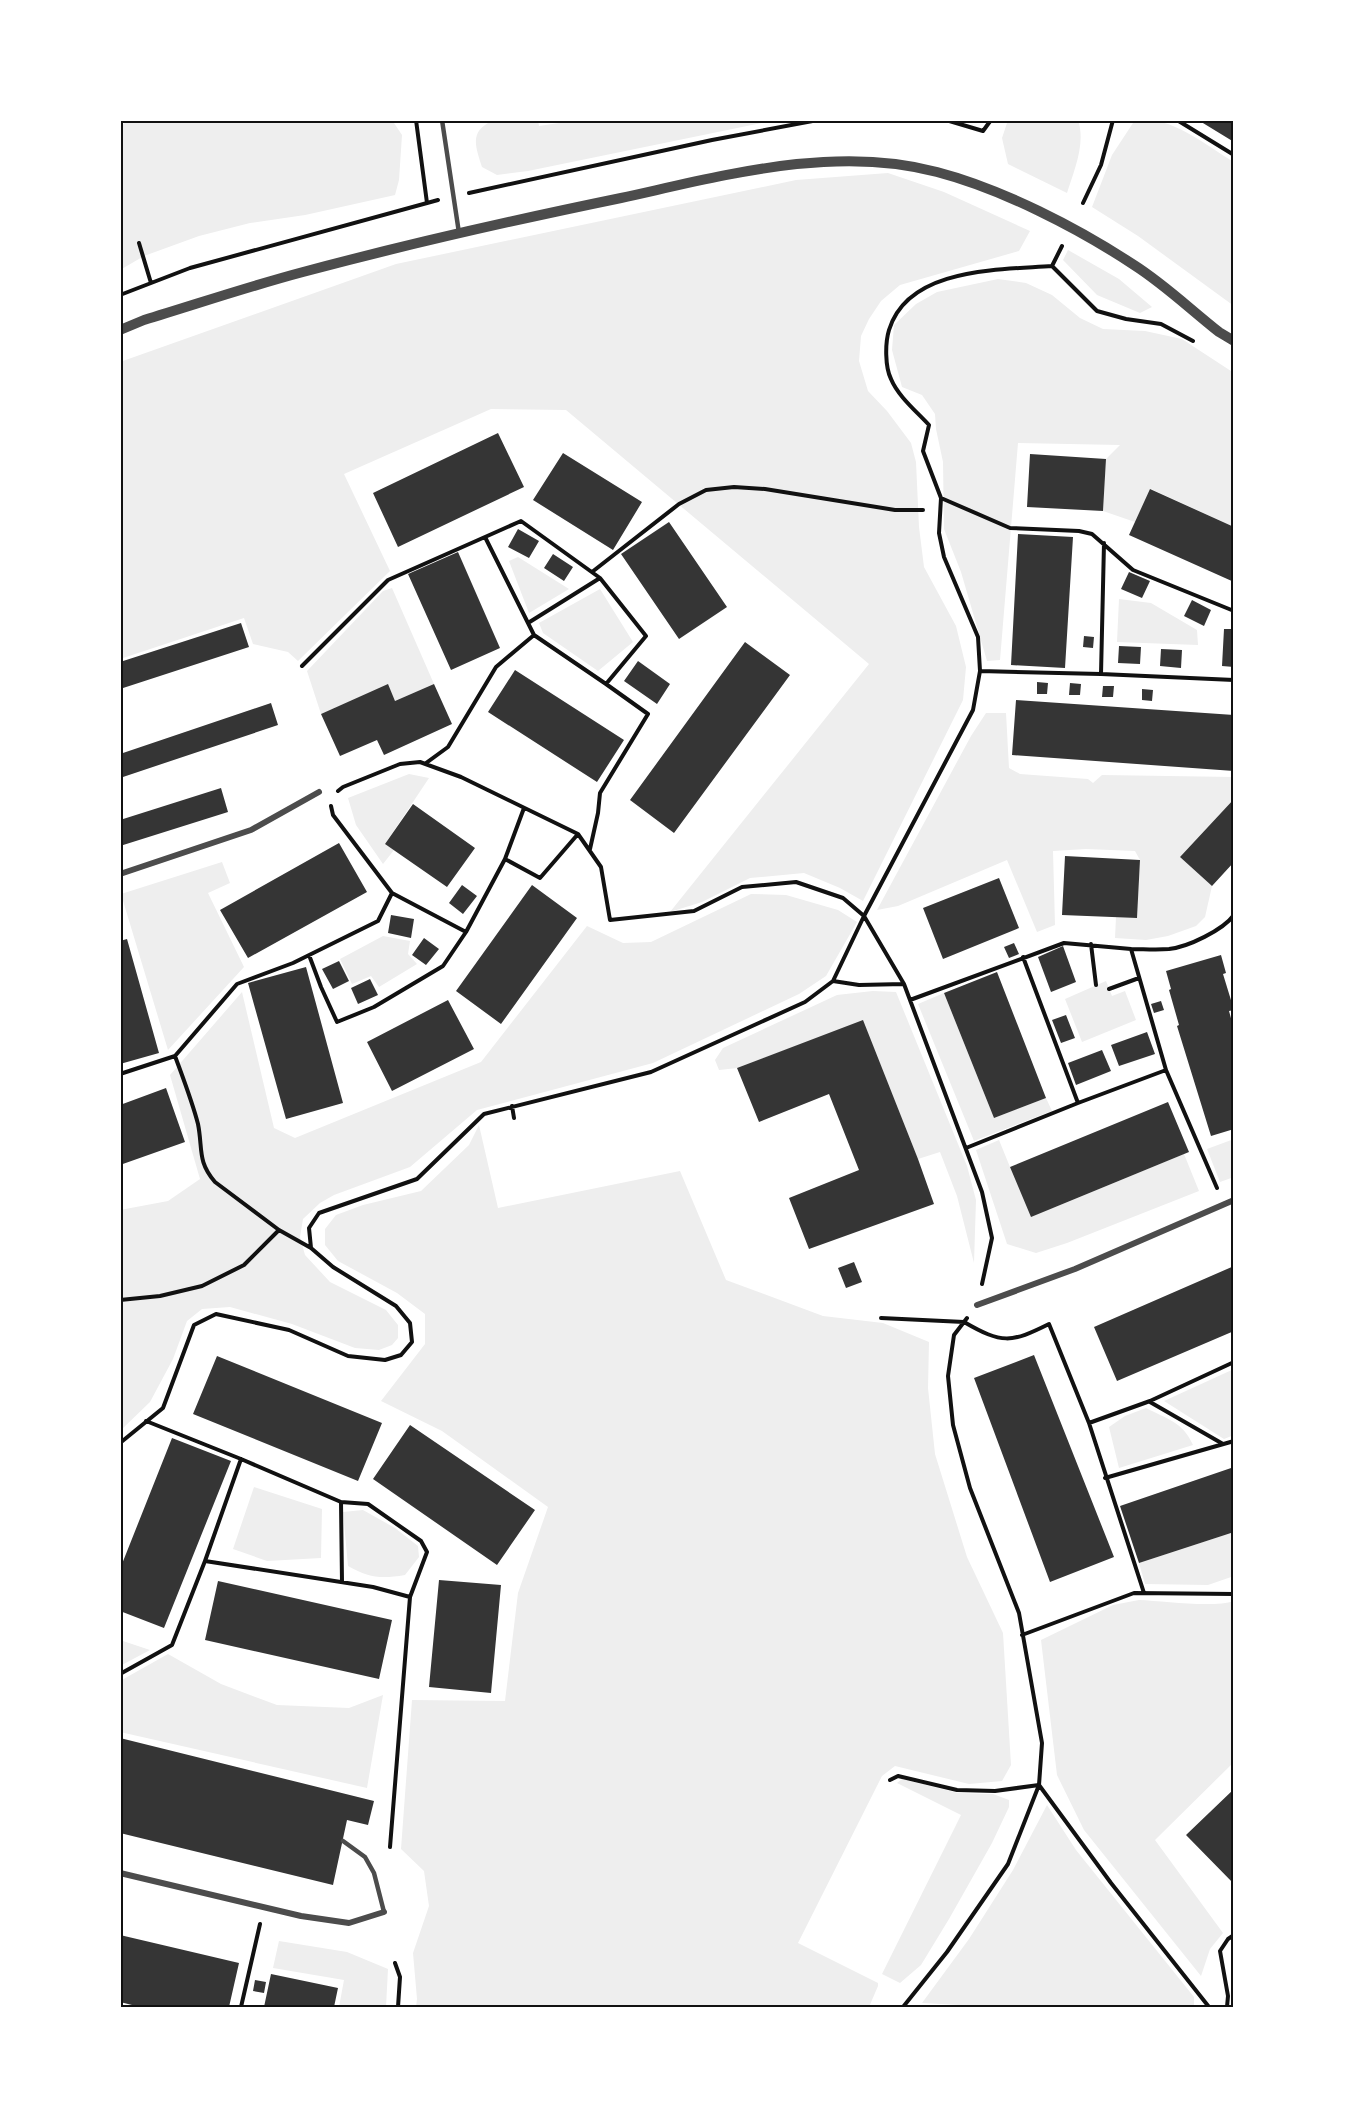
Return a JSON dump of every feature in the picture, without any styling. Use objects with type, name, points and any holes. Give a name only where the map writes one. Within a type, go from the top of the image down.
[{"type":"street","points":[[120,330],[301,272],[459,233],[728,175],[825,161],[881,162],[937,172],[993,191],[1047,216],[1135,265],[1219,332],[1234,341]]},
{"type":"street","points":[[120,874],[251,830],[319,792]]},
{"type":"street","points":[[977,1305],[1075,1269],[1234,1200]]},
{"type":"street","points":[[120,1874],[301,1916],[350,1923],[384,1912]]},
{"type":"lane","points":[[442,120],[459,233]]},
{"type":"lane","points":[[343,1841],[365,1857],[374,1873],[384,1912]]},
{"type":"path","points":[[416,120],[427,202]]},
{"type":"path","points":[[120,295],[190,268],[427,202],[712,140],[818,120]]},
{"type":"path","points":[[946,120],[983,131],[991,120]]},
{"type":"path","points":[[1083,202],[1101,165],[1113,120]]},
{"type":"path","points":[[1177,120],[1234,155]]},
{"type":"path","points":[[139,243],[152,283]]},
{"type":"path","points":[[1052,266],[1062,246]]},
{"type":"path","points":[[312,1248],[309,1228],[319,1213],[417,1179],[484,1114],[651,1072],[805,1002],[833,981],[864,916],[973,710],[980,671],[978,637],[944,557],[939,533],[941,498],[923,451],[929,425],[890,378],[885,342],[892,320],[916,292],[938,280],[976,272],[1052,266],[1097,311],[1126,320],[1161,324],[1199,344]]},
{"type":"path","points":[[592,572],[678,504],[706,490],[734,487],[765,489],[895,510],[923,510]]},
{"type":"path","points":[[941,498],[1010,528],[1079,531],[1092,534],[1132,570],[1234,611]]},
{"type":"path","points":[[302,666],[388,580],[521,521],[600,578],[646,636],[606,684]]},
{"type":"path","points":[[485,537],[534,635],[648,714],[600,793],[590,850]]},
{"type":"path","points":[[1101,674],[1104,543]]},
{"type":"path","points":[[528,623],[600,578]]},
{"type":"path","points":[[426,764],[448,747],[496,667],[534,635]]},
{"type":"path","points":[[980,671],[1234,680]]},
{"type":"path","points":[[466,932],[392,893],[333,815],[332,798],[344,787],[400,764],[420,762],[460,777],[578,834],[601,867],[610,920],[694,911],[742,887],[796,882],[843,898],[864,916],[904,984],[982,1192],[992,1238],[989,1254]]},
{"type":"path","points":[[309,955],[337,1022],[374,1007],[443,966],[466,932],[505,859],[525,808]]},
{"type":"path","points":[[505,859],[540,878],[578,834]]},
{"type":"path","points":[[120,1074],[175,1056],[237,984],[309,955],[378,921],[392,893]]},
{"type":"path","points":[[910,1000],[1064,943],[1131,949],[1170,948],[1201,939],[1232,922],[1234,915]]},
{"type":"path","points":[[1091,944],[1096,986]]},
{"type":"path","points":[[1131,949],[1166,1070],[1219,1192]]},
{"type":"path","points":[[1023,957],[1078,1103]]},
{"type":"path","points":[[1109,989],[1138,978]]},
{"type":"path","points":[[833,981],[859,985],[904,984]]},
{"type":"path","points":[[120,1443],[163,1408],[194,1325],[216,1314],[289,1330],[348,1356],[385,1360],[401,1354],[412,1342],[410,1323],[396,1306],[333,1267],[312,1248],[279,1230],[215,1182],[202,1162],[198,1125],[175,1056]]},
{"type":"path","points":[[966,1148],[1166,1070]]},
{"type":"path","points":[[512,1106],[514,1118]]},
{"type":"path","points":[[120,1300],[160,1296],[202,1286],[244,1265],[279,1230]]},
{"type":"path","points":[[881,1318],[964,1322],[994,1337],[1006,1339],[1017,1339],[1050,1324],[1089,1423],[1144,1593]]},
{"type":"path","points":[[903,2007],[952,1945],[1008,1864],[1039,1785],[1042,1743],[1018,1614],[970,1488],[953,1425],[948,1376],[954,1335],[964,1322]]},
{"type":"path","points":[[1089,1423],[1150,1401],[1234,1362]]},
{"type":"path","points":[[1150,1401],[1223,1444]]},
{"type":"path","points":[[146,1421],[341,1502],[368,1504],[421,1541],[426,1552],[410,1597],[390,1847]]},
{"type":"path","points":[[1105,1478],[1234,1441]]},
{"type":"path","points":[[120,1674],[172,1645],[241,1459]]},
{"type":"path","points":[[341,1502],[342,1582]]},
{"type":"path","points":[[205,1561],[373,1587],[410,1597]]},
{"type":"path","points":[[1023,1635],[1134,1593],[1234,1594]]},
{"type":"path","points":[[890,1780],[898,1776],[957,1790],[995,1791],[1039,1785]]},
{"type":"path","points":[[1039,1785],[1110,1883],[1209,2007]]},
{"type":"path","points":[[241,2007],[260,1924]]},
{"type":"path","points":[[1227,2007],[1228,1996],[1220,1951],[1228,1938],[1234,1935]]},
{"type":"path","points":[[395,1963],[400,1977],[398,2007]]},
{"type":"shaded area","points":[[128,120],[392,120],[402,135],[399,180],[395,195],[305,215],[250,223],[199,236],[144,256],[120,270],[120,127]]},
{"type":"shaded area","points":[[494,120],[538,120],[539,126],[579,120],[776,120],[528,171],[497,175],[482,167],[476,145],[477,134],[486,124]]},
{"type":"shaded area","points":[[1008,120],[1078,120],[1080,147],[1067,193],[1008,164],[1002,138]]},
{"type":"shaded area","points":[[1147,120],[1158,121],[1181,130],[1234,162],[1234,306],[1138,236],[1092,207],[1112,155],[1133,123]]},
{"type":"shaded area","points":[[888,173],[944,192],[1030,231],[1019,251],[900,285],[881,301],[861,336],[859,361],[868,391],[887,411],[911,443],[916,462],[919,527],[924,567],[956,626],[966,667],[963,700],[863,901],[840,888],[804,873],[750,878],[702,902],[670,912],[869,664],[566,410],[491,409],[344,474],[390,571],[298,661],[288,652],[253,644],[244,618],[120,659],[120,362],[396,264],[796,180]]},
{"type":"shaded area","points":[[1068,250],[1119,279],[1152,307],[1140,313],[1097,295],[1063,260]]},
{"type":"shaded area","points":[[998,279],[1026,283],[1052,295],[1080,318],[1103,329],[1145,331],[1182,339],[1234,373],[1234,527],[1151,489],[1135,522],[1103,511],[1106,459],[1120,445],[1018,443],[1000,660],[987,661],[961,572],[944,529],[943,462],[935,414],[922,395],[902,387],[892,350],[894,325],[916,304],[937,292]]},
{"type":"shaded area","points":[[518,557],[569,589],[529,613],[509,561]]},
{"type":"shaded area","points":[[392,588],[434,684],[395,701],[388,685],[321,714],[307,671],[383,591]]},
{"type":"shaded area","points":[[600,589],[633,642],[598,671],[543,633],[539,623]]},
{"type":"shaded area","points":[[1119,599],[1151,603],[1197,630],[1198,645],[1117,642]]},
{"type":"shaded area","points":[[986,713],[1006,713],[1009,768],[1020,774],[1088,779],[1093,783],[1102,775],[1234,777],[1234,799],[1180,857],[1212,886],[1205,917],[1196,926],[1168,936],[1146,940],[1115,938],[1116,917],[1137,918],[1140,860],[1135,851],[1086,849],[1053,851],[1055,925],[1037,932],[1007,860],[898,906],[877,910],[971,736]]},
{"type":"shaded area","points":[[409,774],[429,778],[385,844],[394,850],[383,864],[356,825],[348,798]]},
{"type":"shaded area","points":[[222,862],[230,883],[208,893],[244,967],[168,1050],[121,894]]},
{"type":"shaded area","points":[[751,894],[786,895],[838,910],[857,922],[826,976],[799,994],[653,1063],[477,1110],[410,1167],[334,1195],[320,1203],[303,1219],[300,1237],[305,1255],[330,1282],[386,1310],[398,1325],[398,1338],[392,1345],[379,1350],[355,1348],[292,1324],[230,1307],[202,1309],[187,1321],[173,1359],[150,1402],[120,1431],[120,1210],[168,1201],[200,1179],[170,1075],[242,992],[274,1128],[295,1138],[481,1062],[587,926],[623,943],[651,942]]},
{"type":"shaded area","points":[[383,936],[410,941],[408,954],[417,964],[379,987],[371,976],[352,984],[340,959]]},
{"type":"shaded area","points":[[1106,981],[1112,996],[1125,991],[1136,1020],[1082,1042],[1065,999]]},
{"type":"shaded area","points":[[873,991],[896,992],[967,1166],[976,1200],[974,1263],[957,1196],[940,1152],[918,1159],[863,1021],[737,1068],[719,1070],[715,1060],[723,1048],[837,995]]},
{"type":"shaded area","points":[[944,993],[994,1118],[1046,1098],[1052,1111],[974,1141],[918,1004]]},
{"type":"shaded area","points":[[479,1125],[498,1208],[680,1171],[726,1280],[823,1316],[883,1323],[929,1342],[928,1388],[935,1454],[967,1557],[1003,1633],[1011,1765],[1002,1781],[969,1784],[895,1766],[882,1776],[798,1943],[878,1983],[869,2007],[416,2007],[413,1953],[429,1906],[424,1871],[401,1849],[412,1700],[505,1701],[518,1593],[548,1507],[442,1431],[381,1401],[425,1344],[425,1314],[397,1293],[338,1261],[325,1245],[325,1229],[336,1215],[363,1205],[421,1191],[469,1145]]},
{"type":"shaded area","points":[[1234,1139],[1234,1177],[1220,1182],[1207,1149]]},
{"type":"shaded area","points":[[999,1140],[1010,1167],[1053,1208],[1184,1154],[1199,1191],[1036,1253],[1007,1244],[976,1150]]},
{"type":"shaded area","points":[[1234,1369],[1234,1435],[1224,1439],[1164,1401]]},
{"type":"shaded area","points":[[1146,1408],[1179,1426],[1193,1445],[1119,1468],[1109,1427],[1125,1416]]},
{"type":"shaded area","points":[[254,1487],[322,1509],[321,1558],[267,1561],[233,1549]]},
{"type":"shaded area","points":[[363,1510],[395,1528],[418,1546],[419,1557],[405,1575],[375,1576],[348,1566],[343,1512]]},
{"type":"shaded area","points":[[1234,1532],[1234,1576],[1208,1585],[1145,1584],[1139,1563]]},
{"type":"shaded area","points":[[1139,1600],[1201,1604],[1234,1601],[1234,1762],[1155,1840],[1223,1933],[1210,1949],[1201,1976],[1084,1830],[1057,1775],[1041,1640],[1113,1605]]},
{"type":"shaded area","points":[[120,1640],[150,1650],[120,1666]]},
{"type":"shaded area","points":[[168,1654],[221,1684],[277,1705],[349,1708],[383,1695],[367,1788],[120,1732],[120,1681]]},
{"type":"shaded area","points":[[902,1779],[958,1793],[993,1794],[1009,1800],[1009,1807],[992,1843],[921,1965],[900,1983],[882,1974],[961,1815],[897,1783]]},
{"type":"shaded area","points":[[1047,1805],[1076,1850],[1194,1997],[1194,2007],[996,2007],[922,2003],[969,1939],[1013,1870]]},
{"type":"shaded area","points":[[279,1941],[347,1952],[388,1969],[386,2007],[339,2007],[344,1980],[273,1968]]},
{"type":"building","points":[[1198,120],[1234,120],[1234,142]]},
{"type":"building","points":[[498,433],[524,487],[398,547],[373,493]]},
{"type":"building","points":[[563,453],[642,502],[613,550],[533,500]]},
{"type":"building","points":[[1030,454],[1106,459],[1103,511],[1027,507]]},
{"type":"building","points":[[1150,489],[1234,527],[1234,582],[1129,535]]},
{"type":"building","points":[[669,522],[727,607],[679,639],[621,554]]},
{"type":"building","points":[[518,529],[539,541],[529,558],[508,547]]},
{"type":"building","points":[[1018,534],[1073,537],[1065,668],[1011,665]]},
{"type":"building","points":[[458,552],[500,648],[451,670],[408,574]]},
{"type":"building","points":[[553,554],[573,567],[564,581],[544,568]]},
{"type":"building","points":[[1129,572],[1150,581],[1142,598],[1121,589]]},
{"type":"building","points":[[1192,600],[1211,610],[1204,626],[1184,616]]},
{"type":"building","points":[[241,623],[249,647],[120,689],[120,662]]},
{"type":"building","points":[[1224,629],[1234,629],[1234,667],[1222,666]]},
{"type":"building","points":[[1084,636],[1094,637],[1093,648],[1083,647]]},
{"type":"building","points":[[745,642],[790,675],[674,833],[630,800]]},
{"type":"building","points":[[1119,646],[1141,647],[1140,664],[1118,663]]},
{"type":"building","points":[[1161,649],[1182,650],[1181,668],[1160,666]]},
{"type":"building","points":[[638,661],[670,684],[657,704],[624,681]]},
{"type":"building","points":[[515,670],[624,740],[597,782],[488,712]]},
{"type":"building","points":[[1037,682],[1048,683],[1047,694],[1037,694]]},
{"type":"building","points":[[1070,683],[1081,684],[1080,695],[1069,695]]},
{"type":"building","points":[[388,684],[395,701],[434,684],[452,724],[384,755],[377,740],[340,756],[321,714]]},
{"type":"building","points":[[1103,686],[1114,686],[1113,697],[1102,697]]},
{"type":"building","points":[[1142,689],[1153,690],[1152,701],[1142,700]]},
{"type":"building","points":[[1016,700],[1234,715],[1234,771],[1012,755]]},
{"type":"building","points":[[271,703],[278,725],[120,778],[120,754]]},
{"type":"building","points":[[221,788],[228,812],[120,846],[120,820]]},
{"type":"building","points":[[1234,799],[1234,862],[1212,886],[1180,857]]},
{"type":"building","points":[[413,804],[475,848],[447,887],[385,844]]},
{"type":"building","points":[[339,843],[367,892],[248,958],[220,910]]},
{"type":"building","points":[[1065,856],[1140,860],[1137,918],[1062,915]]},
{"type":"building","points":[[999,878],[1019,928],[943,959],[923,908]]},
{"type":"building","points":[[462,885],[477,896],[463,914],[449,903]]},
{"type":"building","points":[[532,885],[577,918],[501,1024],[456,991]]},
{"type":"building","points":[[391,915],[414,919],[411,938],[388,933]]},
{"type":"building","points":[[424,938],[439,949],[426,965],[412,955]]},
{"type":"building","points":[[127,939],[159,1053],[120,1064],[120,941]]},
{"type":"building","points":[[1014,943],[1019,954],[1009,958],[1004,947]]},
{"type":"building","points":[[1063,946],[1076,982],[1051,992],[1038,957]]},
{"type":"building","points":[[1221,955],[1226,973],[1223,974],[1234,1010],[1229,1011],[1234,1029],[1234,1129],[1211,1136],[1177,1026],[1179,1025],[1166,971]]},
{"type":"building","points":[[339,961],[349,981],[333,989],[322,969]]},
{"type":"building","points":[[306,967],[343,1103],[286,1119],[248,983]]},
{"type":"building","points":[[997,972],[1046,1098],[994,1118],[944,993]]},
{"type":"building","points":[[370,979],[378,995],[358,1004],[351,988]]},
{"type":"building","points":[[448,1000],[474,1049],[392,1091],[367,1042]]},
{"type":"building","points":[[1161,1001],[1164,1010],[1154,1013],[1151,1004]]},
{"type":"building","points":[[1066,1015],[1075,1038],[1061,1043],[1052,1020]]},
{"type":"building","points":[[863,1020],[934,1204],[809,1249],[789,1198],[859,1170],[829,1094],[759,1122],[737,1068]]},
{"type":"building","points":[[1147,1032],[1155,1054],[1119,1066],[1111,1045]]},
{"type":"building","points":[[1102,1050],[1111,1071],[1076,1085],[1068,1063]]},
{"type":"building","points":[[166,1088],[185,1142],[120,1165],[120,1105]]},
{"type":"building","points":[[1168,1102],[1189,1152],[1031,1217],[1010,1167]]},
{"type":"building","points":[[854,1262],[862,1282],[846,1288],[838,1268]]},
{"type":"building","points":[[1234,1266],[1234,1331],[1117,1381],[1094,1327]]},
{"type":"building","points":[[1034,1355],[1114,1557],[1050,1582],[974,1378]]},
{"type":"building","points":[[217,1356],[382,1423],[358,1481],[193,1414]]},
{"type":"building","points":[[410,1425],[535,1510],[497,1565],[373,1479]]},
{"type":"building","points":[[172,1438],[231,1461],[164,1628],[120,1611],[120,1569]]},
{"type":"building","points":[[1234,1467],[1234,1532],[1139,1563],[1120,1506]]},
{"type":"building","points":[[439,1580],[501,1585],[491,1693],[429,1687]]},
{"type":"building","points":[[218,1581],[392,1620],[379,1679],[205,1640]]},
{"type":"building","points":[[120,1738],[374,1801],[368,1825],[347,1820],[333,1885],[120,1833]]},
{"type":"building","points":[[1234,1789],[1234,1884],[1186,1835]]},
{"type":"building","points":[[120,1935],[239,1963],[229,2007],[140,2007],[120,2002]]},
{"type":"building","points":[[271,1974],[338,1988],[334,2007],[264,2007]]},
{"type":"building","points":[[255,1980],[266,1982],[264,1993],[253,1991]]}]
